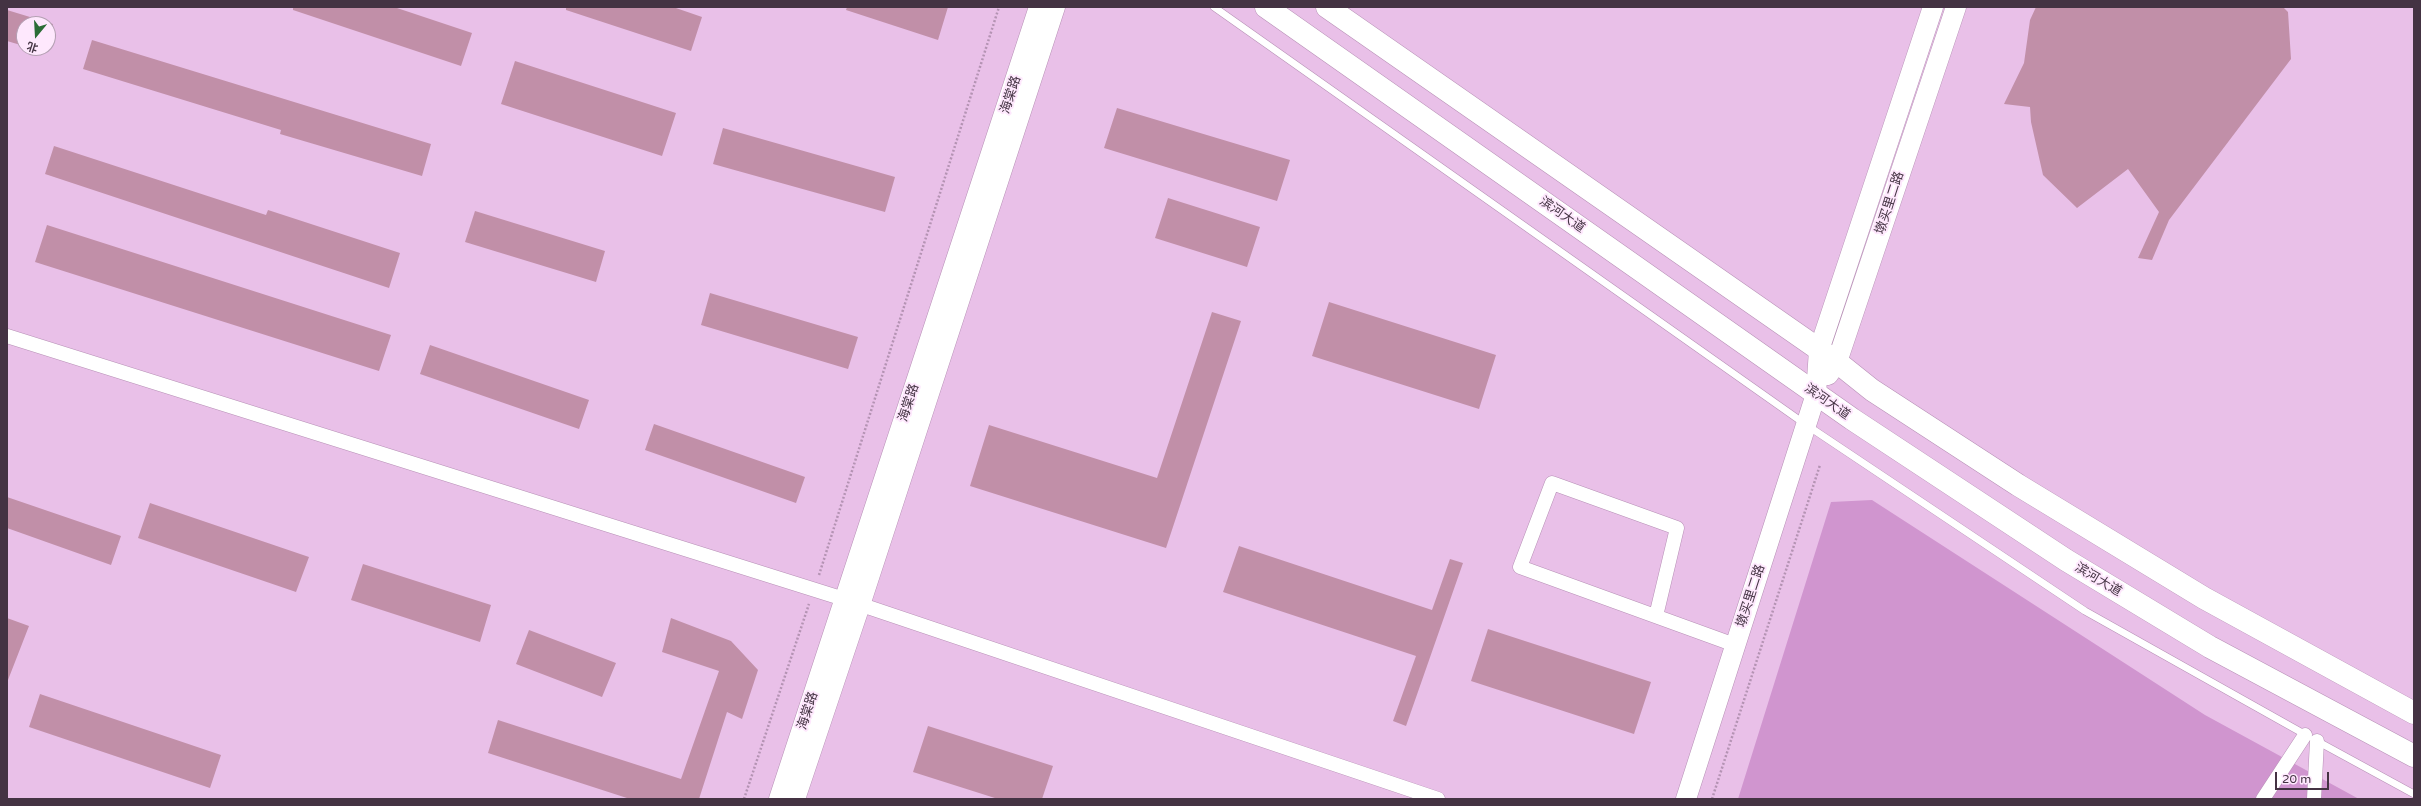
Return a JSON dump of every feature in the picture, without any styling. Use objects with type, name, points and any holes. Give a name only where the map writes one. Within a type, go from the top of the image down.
[{"type":"main road","name":"滨河大道","points":[[1266,7],[1816,394],[2066,560],[2210,646],[2414,756]]},
{"type":"main road","points":[[1327,7],[1837,362],[1872,390],[2018,485],[2204,598],[2414,713]]},
{"type":"street","name":"海棠路","points":[[795,799],[852,602],[1039,7]]},
{"type":"street","name":"海棠路","points":[[779,799],[852,602],[1055,7]]},
{"type":"street","name":"墩买里二路","points":[[1816,394],[1819,350],[1933,7]]},
{"type":"street","name":"墩买里二路","points":[[1686,799],[1805,424],[1816,394],[1837,362],[1956,7]]},
{"type":"street","points":[[7,336],[852,602],[1438,799]]},
{"type":"street","points":[[1656,616],[1677,528],[1552,483],[1520,567],[1735,645]]},
{"type":"street","points":[[2263,799],[2311,738]]},
{"type":"street","points":[[2311,738],[2314,799]]},
{"type":"lane","points":[[1214,7],[1805,424],[2084,611],[2414,794]]},
{"type":"path","points":[[744,799],[814,590],[999,7]]},
{"type":"path","points":[[1712,799],[1820,465]]},
{"type":"shaded area","points":[[1872,500],[2205,715],[2359,799],[1738,799],[1831,502]]},
{"type":"building","points":[[293,7],[394,7],[472,33],[461,66],[293,10]]},
{"type":"building","points":[[566,7],[673,7],[702,17],[691,51],[566,10]]},
{"type":"building","points":[[847,7],[948,7],[938,40],[846,10]]},
{"type":"building","points":[[2036,7],[2283,7],[2288,12],[2291,59],[2169,220],[2152,260],[2138,258],[2159,212],[2128,169],[2077,208],[2043,175],[2031,122],[2030,107],[2004,104],[2024,63],[2030,20]]},
{"type":"building","points":[[7,10],[27,16],[16,16],[16,44],[7,41]]},
{"type":"building","points":[[92,40],[431,144],[422,176],[280,134],[281,130],[83,69]]},
{"type":"building","points":[[515,61],[676,113],[662,156],[501,104]]},
{"type":"building","points":[[1117,108],[1290,160],[1277,201],[1104,148]]},
{"type":"building","points":[[723,128],[895,177],[885,212],[713,164]]},
{"type":"building","points":[[54,146],[266,215],[268,210],[400,253],[389,288],[45,174]]},
{"type":"building","points":[[1168,198],[1260,227],[1247,267],[1155,238]]},
{"type":"building","points":[[475,211],[605,251],[596,282],[465,242]]},
{"type":"building","points":[[47,225],[391,335],[379,371],[35,262]]},
{"type":"building","points":[[710,293],[858,337],[848,369],[701,325]]},
{"type":"building","points":[[1329,302],[1496,355],[1479,409],[1312,356]]},
{"type":"building","points":[[1212,312],[1241,321],[1166,548],[970,486],[989,425],[1157,478]]},
{"type":"building","points":[[430,345],[589,400],[579,429],[420,374]]},
{"type":"building","points":[[654,424],[805,477],[796,503],[645,450]]},
{"type":"building","points":[[7,497],[121,536],[111,565],[7,528]]},
{"type":"building","points":[[150,503],[309,557],[296,592],[138,538]]},
{"type":"building","points":[[1239,546],[1432,610],[1450,559],[1463,563],[1406,726],[1393,721],[1416,656],[1223,592]]},
{"type":"building","points":[[363,564],[491,605],[480,642],[351,600]]},
{"type":"building","points":[[7,618],[29,626],[8,680],[7,680]]},
{"type":"building","points":[[671,618],[731,641],[758,670],[742,719],[727,712],[699,799],[630,799],[488,753],[498,720],[681,779],[719,671],[662,652]]},
{"type":"building","points":[[1488,629],[1651,682],[1634,734],[1471,681]]},
{"type":"building","points":[[529,630],[616,663],[602,697],[516,664]]},
{"type":"building","points":[[40,694],[221,755],[210,788],[29,727]]},
{"type":"building","points":[[928,726],[1053,766],[1042,799],[998,799],[913,772]]}]
